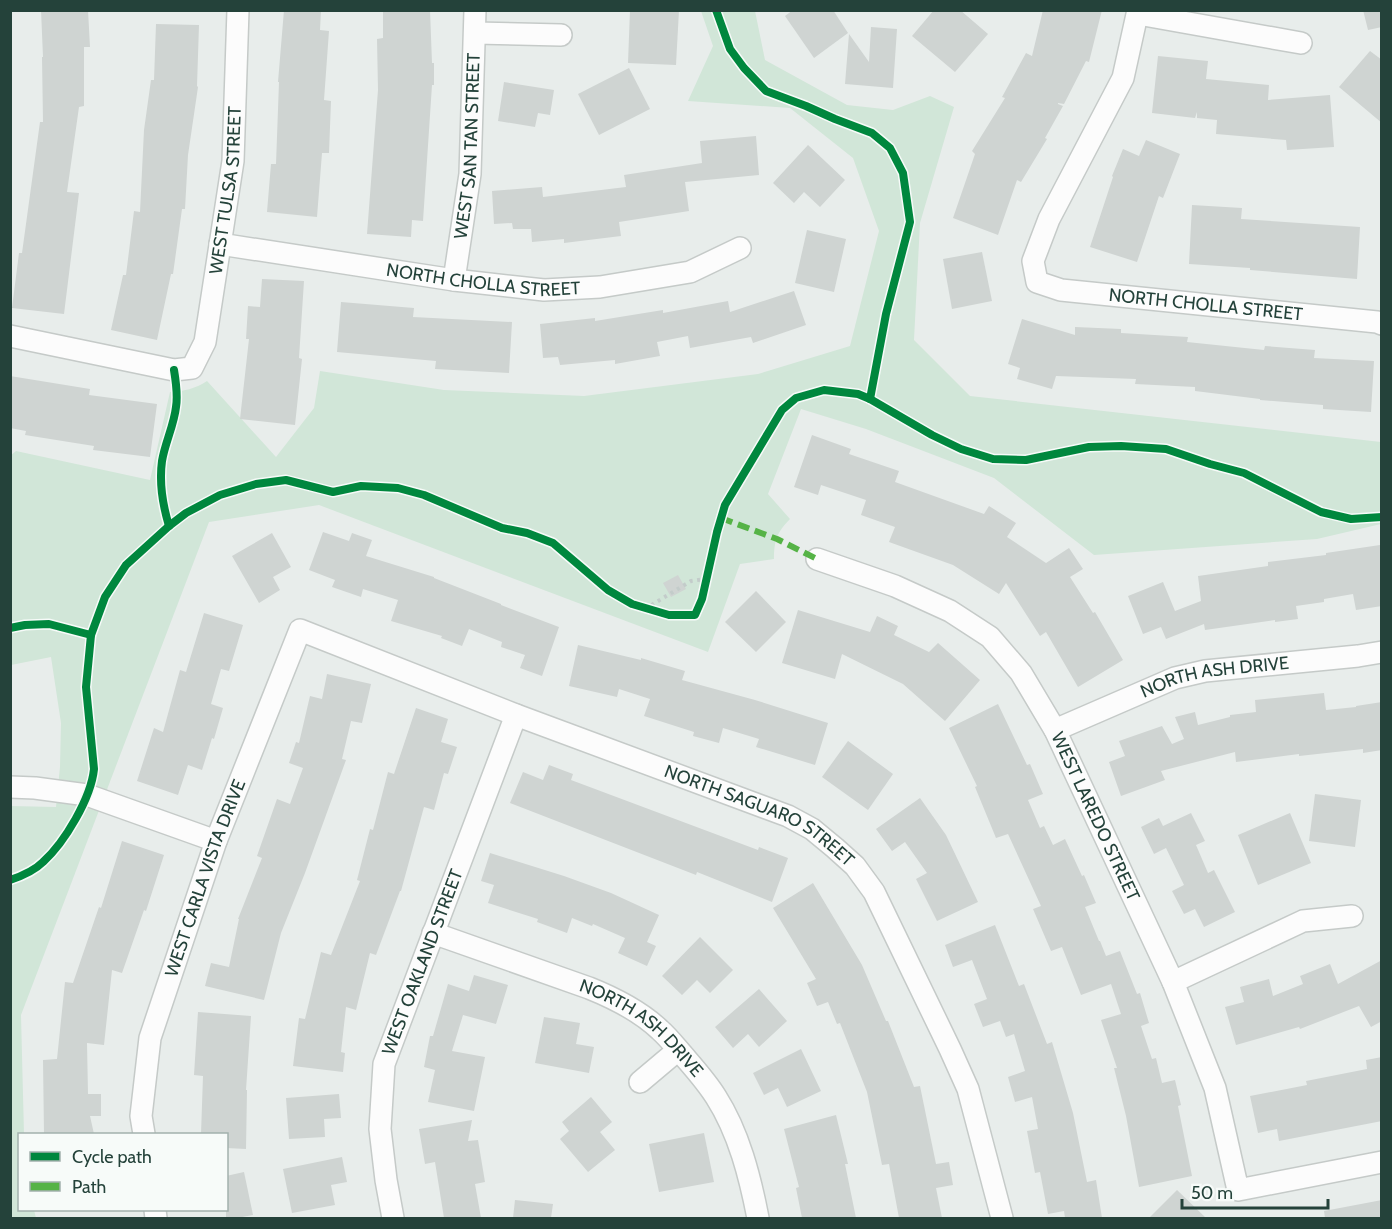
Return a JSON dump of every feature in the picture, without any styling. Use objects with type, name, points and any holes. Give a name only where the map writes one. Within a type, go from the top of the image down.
[{"type":"street","name":"WEST TULSA STREET","points":[[183,369],[205,342],[233,161],[238,10]]},
{"type":"street","name":"WEST SAN TAN STREET","points":[[454,280],[470,174],[475,10]]},
{"type":"street","name":"NORTH CHOLLA STREET","points":[[1138,13],[1123,78],[1045,229],[1033,261],[1036,282],[1061,290],[1380,322]]},
{"type":"street","points":[[1138,13],[1301,43]]},
{"type":"street","points":[[475,33],[561,35]]},
{"type":"street","name":"NORTH CHOLLA STREET","points":[[220,244],[454,280],[544,290],[600,287],[690,272],[740,248]]},
{"type":"street","points":[[10,336],[183,369]]},
{"type":"street","name":"WEST LAREDO STREET","points":[[817,559],[895,586],[950,611],[990,637],[1021,674],[1055,730],[1173,982],[1215,1088],[1238,1190],[1382,1162]]},
{"type":"street","name":"NORTH SAGUARO STREET","points":[[300,630],[516,715],[788,816],[812,829],[855,866],[874,892],[968,1089],[1002,1218]]},
{"type":"street","name":"WEST CARLA VISTA DRIVE","points":[[144,1133],[141,1116],[150,1038],[216,841],[300,630]]},
{"type":"street","name":"NORTH ASH DRIVE","points":[[1055,730],[1175,678],[1205,671],[1382,652]]},
{"type":"street","name":"WEST OAKLAND STREET","points":[[393,1218],[380,1129],[384,1064],[516,715]]},
{"type":"street","points":[[10,787],[87,795],[216,841]]},
{"type":"street","points":[[1173,982],[1304,921],[1352,916]]},
{"type":"street","name":"NORTH ASH DRIVE","points":[[433,933],[590,988],[615,999],[660,1029],[702,1076],[729,1121],[751,1185],[758,1218]]},
{"type":"street","points":[[640,1082],[678,1050]]},
{"type":"path","points":[[716,10],[730,49],[766,91],[872,133],[890,148],[903,173],[910,222],[886,314],[870,399]]},
{"type":"path","points":[[169,526],[161,480],[164,452],[176,409],[183,369]]},
{"type":"path","points":[[10,880],[27,874],[42,863],[59,844],[72,826],[93,778],[86,687],[92,635],[105,597],[126,565],[186,513],[220,495],[256,483],[286,480],[333,492],[361,486],[398,488],[424,495],[502,528],[527,533],[553,543],[608,590],[632,604],[669,615],[695,615],[702,599],[705,579],[725,505],[782,410],[796,398],[824,390],[858,394],[961,449],[993,459],[1026,460],[1089,447],[1166,448],[1210,464],[1244,473],[1321,512],[1351,519],[1382,517]]},
{"type":"path","points":[[645,609],[684,584],[697,579],[705,579]]},
{"type":"path","points":[[10,628],[49,624],[92,635]]},
{"type":"green space","points":[[701,11],[755,11],[765,60],[847,105],[893,110],[930,96],[954,107],[920,223],[914,340],[970,396],[1381,442],[1381,524],[1317,539],[1094,555],[994,478],[866,429],[801,409],[768,494],[790,519],[777,537],[774,559],[740,564],[708,652],[319,505],[209,522],[21,1015],[24,1133],[18,1133],[18,1211],[34,1211],[36,1218],[11,1218],[10,806],[56,807],[61,723],[51,657],[11,665],[10,456],[16,451],[150,480],[170,392],[189,389],[207,381],[276,457],[314,408],[320,371],[444,390],[584,396],[758,374],[850,346],[879,231],[853,158],[790,108],[688,101],[713,46]]},
{"type":"building","points":[[41,10],[88,10],[90,47],[84,47],[84,106],[79,107],[67,192],[79,193],[64,314],[12,308],[40,122],[43,122]]},
{"type":"building","points":[[284,10],[321,10],[320,30],[329,31],[324,100],[331,101],[329,153],[322,153],[317,217],[267,212],[271,164],[276,164],[278,82]]},
{"type":"building","points":[[383,10],[430,10],[434,85],[432,85],[423,221],[412,220],[411,237],[367,234],[378,90],[377,39],[383,38]]},
{"type":"building","points":[[630,10],[679,10],[676,65],[628,63]]},
{"type":"building","points":[[793,10],[833,10],[848,33],[814,58],[785,16]]},
{"type":"building","points":[[934,10],[960,10],[988,34],[955,72],[912,36]]},
{"type":"building","points":[[1043,10],[1102,10],[1089,62],[1086,61],[1064,104],[1058,103],[1063,106],[1045,138],[1047,139],[1021,182],[1017,180],[998,235],[953,218],[975,154],[972,151],[1005,98],[1002,97],[1026,53],[1032,56]]},
{"type":"building","points":[[1363,10],[1382,10],[1382,27],[1368,30]]},
{"type":"building","points":[[156,24],[199,25],[198,87],[188,155],[185,209],[182,209],[173,274],[171,274],[157,340],[111,330],[123,275],[126,275],[134,211],[140,212],[144,130],[151,80],[154,80]]},
{"type":"building","points":[[871,27],[897,29],[893,88],[845,84],[849,34],[869,62]]},
{"type":"building","points":[[1370,51],[1382,60],[1382,123],[1339,87]]},
{"type":"building","points":[[1158,56],[1208,61],[1206,79],[1269,85],[1268,100],[1330,95],[1334,147],[1287,150],[1286,140],[1216,134],[1217,120],[1197,118],[1197,112],[1195,118],[1152,113]]},
{"type":"building","points":[[629,68],[650,109],[599,135],[578,94]]},
{"type":"building","points":[[504,82],[554,90],[550,115],[538,113],[535,127],[498,121]]},
{"type":"building","points":[[756,136],[759,175],[685,182],[689,211],[619,222],[621,236],[564,243],[564,239],[532,242],[531,229],[513,229],[512,223],[494,224],[492,191],[542,187],[543,197],[626,187],[624,175],[702,163],[700,141]]},
{"type":"building","points":[[1146,140],[1180,154],[1163,198],[1159,196],[1137,262],[1090,247],[1112,176],[1123,149],[1139,156]]},
{"type":"building","points":[[808,145],[845,180],[820,207],[804,192],[794,203],[773,183]]},
{"type":"building","points":[[1192,205],[1242,208],[1241,219],[1360,227],[1357,279],[1189,264]]},
{"type":"building","points":[[807,230],[846,239],[834,292],[795,283]]},
{"type":"building","points":[[982,252],[992,301],[952,309],[943,259]]},
{"type":"building","points":[[262,279],[304,281],[299,358],[302,359],[295,425],[240,419],[249,339],[246,339],[248,306],[260,307]]},
{"type":"building","points":[[794,291],[806,325],[753,343],[751,337],[690,348],[688,336],[657,342],[660,356],[615,364],[615,360],[560,365],[558,357],[543,358],[540,324],[595,318],[595,321],[663,310],[663,313],[728,301],[730,312]]},
{"type":"building","points":[[341,302],[414,308],[413,317],[512,322],[509,373],[435,369],[436,361],[337,352]]},
{"type":"building","points":[[1022,319],[1075,335],[1075,327],[1121,329],[1121,333],[1188,337],[1187,342],[1264,350],[1265,346],[1315,350],[1314,358],[1374,361],[1371,412],[1323,409],[1323,405],[1260,400],[1195,391],[1195,387],[1135,384],[1136,379],[1056,376],[1052,389],[1017,379],[1020,368],[1008,364]]},
{"type":"building","points":[[10,376],[90,389],[89,395],[157,404],[150,457],[93,450],[94,446],[25,435],[26,431],[10,428]]},
{"type":"building","points":[[812,435],[851,449],[849,454],[899,471],[895,482],[984,514],[989,506],[1016,523],[1007,537],[1046,563],[1069,548],[1083,569],[1070,577],[1093,613],[1095,612],[1123,660],[1078,687],[1046,632],[1040,636],[1006,583],[999,594],[953,565],[889,542],[895,527],[861,515],[866,500],[821,485],[818,495],[794,487]]},
{"type":"building","points":[[323,532],[349,541],[352,533],[372,540],[366,556],[434,577],[559,627],[542,676],[520,668],[525,655],[501,647],[502,642],[469,629],[462,646],[441,638],[442,636],[391,621],[398,600],[363,589],[361,597],[332,587],[335,580],[309,570]]},
{"type":"building","points":[[272,533],[291,567],[273,577],[280,590],[259,603],[232,556]]},
{"type":"building","points":[[1380,545],[1382,606],[1356,610],[1353,594],[1324,599],[1324,602],[1296,606],[1298,619],[1205,630],[1204,624],[1166,639],[1161,627],[1143,634],[1128,596],[1163,582],[1175,611],[1201,601],[1198,576],[1268,566],[1268,562]]},
{"type":"building","points":[[678,575],[686,589],[671,597],[663,583]]},
{"type":"building","points":[[756,591],[786,622],[756,652],[725,622]]},
{"type":"building","points":[[798,610],[870,632],[877,616],[898,626],[894,635],[929,652],[938,643],[980,680],[945,721],[903,684],[842,654],[835,679],[782,663]]},
{"type":"building","points":[[204,613],[243,625],[229,671],[221,669],[211,704],[223,708],[214,739],[212,738],[202,770],[188,765],[178,795],[137,781],[154,728],[163,732],[180,670],[186,672]]},
{"type":"building","points":[[578,645],[641,660],[641,658],[685,671],[682,680],[828,723],[815,765],[756,747],[759,739],[723,728],[719,743],[693,736],[694,732],[644,716],[650,699],[619,689],[617,697],[569,686]]},
{"type":"building","points":[[327,674],[371,684],[362,723],[351,721],[342,759],[346,760],[281,933],[264,1000],[205,986],[211,963],[229,967],[238,919],[262,858],[257,856],[277,799],[290,804],[303,768],[289,763],[296,742],[299,743],[310,696],[322,699]]},
{"type":"building","points":[[1324,693],[1326,710],[1382,702],[1382,750],[1363,753],[1363,749],[1299,756],[1299,754],[1236,762],[1235,752],[1161,771],[1165,780],[1121,796],[1109,762],[1125,756],[1119,741],[1162,726],[1172,744],[1184,739],[1175,717],[1195,712],[1198,725],[1230,717],[1230,715],[1256,712],[1255,700]]},
{"type":"building","points":[[998,704],[1043,794],[1028,800],[1040,828],[1044,826],[1053,845],[1065,839],[1096,903],[1085,907],[1106,956],[1120,951],[1137,994],[1140,993],[1149,1023],[1141,1026],[1152,1059],[1156,1058],[1162,1083],[1175,1080],[1192,1176],[1139,1187],[1126,1116],[1114,1068],[1117,1068],[1101,1020],[1121,1014],[1111,984],[1081,995],[1062,947],[1051,951],[1033,909],[1041,906],[1008,834],[996,838],[975,787],[977,786],[949,728]]},
{"type":"building","points":[[416,708],[448,719],[441,742],[457,747],[448,774],[444,773],[434,810],[424,807],[401,891],[376,955],[370,953],[356,1010],[346,1007],[341,1052],[345,1053],[343,1072],[293,1066],[299,1018],[305,1019],[321,952],[331,955],[360,881],[357,880],[370,829],[373,830],[388,772],[394,774]]},
{"type":"building","points":[[848,741],[893,774],[868,810],[822,777]]},
{"type":"building","points":[[549,765],[573,774],[571,780],[758,850],[759,847],[788,858],[772,902],[510,803],[523,772],[543,780]]},
{"type":"building","points":[[1315,794],[1361,800],[1355,847],[1309,841]]},
{"type":"building","points":[[920,798],[946,835],[978,902],[937,921],[916,879],[927,873],[905,842],[892,851],[876,829]]},
{"type":"building","points":[[1191,813],[1205,841],[1196,845],[1208,873],[1214,870],[1235,912],[1204,927],[1195,909],[1184,914],[1172,891],[1184,885],[1166,848],[1154,854],[1141,827],[1159,818],[1163,826]]},
{"type":"building","points":[[1290,813],[1311,863],[1258,885],[1238,835]]},
{"type":"building","points":[[122,841],[164,855],[146,911],[144,910],[122,973],[112,970],[104,1045],[87,1043],[88,1094],[101,1094],[101,1116],[90,1116],[94,1133],[44,1133],[43,1060],[57,1059],[65,982],[73,983],[99,907],[101,908]]},
{"type":"building","points":[[490,853],[611,893],[659,915],[647,942],[656,946],[647,966],[618,953],[625,938],[593,924],[592,926],[572,918],[567,933],[537,922],[538,919],[488,903],[494,885],[481,881]]},
{"type":"building","points":[[813,883],[862,965],[886,1021],[888,1021],[914,1087],[920,1086],[936,1164],[949,1162],[953,1185],[936,1188],[942,1218],[899,1218],[889,1164],[882,1165],[867,1092],[840,1023],[837,1024],[828,1002],[817,1006],[807,983],[816,979],[773,908]]},
{"type":"building","points":[[995,925],[1019,986],[1024,984],[1047,1044],[1052,1042],[1073,1113],[1087,1182],[1096,1180],[1102,1218],[1065,1218],[1064,1211],[1048,1214],[1040,1172],[1035,1173],[1027,1131],[1038,1129],[1032,1097],[1015,1102],[1008,1077],[1025,1071],[1014,1034],[1006,1037],[1000,1021],[983,1027],[974,1004],[987,999],[972,960],[953,967],[945,945]]},
{"type":"building","points":[[700,937],[733,970],[710,993],[697,980],[682,995],[662,976]]},
{"type":"building","points":[[1382,960],[1382,1021],[1371,1027],[1359,1006],[1300,1029],[1299,1027],[1236,1045],[1225,1007],[1244,1002],[1240,987],[1269,979],[1273,996],[1303,984],[1300,976],[1330,964],[1338,984]]},
{"type":"building","points":[[474,975],[508,985],[496,1024],[463,1015],[452,1051],[485,1057],[474,1111],[428,1102],[435,1070],[424,1067],[430,1036],[433,1036],[448,984],[469,991]]},
{"type":"building","points":[[759,989],[787,1021],[759,1047],[748,1034],[733,1048],[715,1027]]},
{"type":"building","points":[[198,1012],[251,1016],[246,1090],[246,1149],[228,1148],[228,1133],[201,1133],[203,1076],[194,1075]]},
{"type":"building","points":[[544,1017],[580,1023],[576,1044],[594,1047],[589,1073],[535,1063]]},
{"type":"building","points":[[801,1049],[821,1091],[787,1107],[778,1088],[764,1095],[753,1073]]},
{"type":"building","points":[[1382,1057],[1382,1121],[1279,1141],[1277,1129],[1258,1133],[1250,1096],[1307,1085],[1306,1081],[1367,1069],[1366,1060]]},
{"type":"building","points":[[339,1094],[341,1118],[324,1119],[325,1137],[289,1139],[286,1098]]},
{"type":"building","points":[[591,1097],[612,1122],[600,1132],[615,1150],[588,1172],[560,1139],[569,1131],[562,1122]]},
{"type":"building","points":[[836,1115],[848,1164],[845,1164],[856,1218],[802,1218],[796,1188],[799,1187],[784,1129]]},
{"type":"building","points":[[472,1120],[468,1141],[478,1140],[485,1182],[475,1184],[481,1218],[444,1218],[435,1162],[425,1164],[419,1129]]},
{"type":"building","points":[[704,1133],[714,1182],[659,1192],[649,1144]]},
{"type":"building","points":[[342,1157],[347,1182],[331,1185],[335,1205],[292,1213],[283,1169]]},
{"type":"building","points":[[244,1172],[253,1215],[226,1218],[228,1176]]},
{"type":"building","points":[[1177,1190],[1206,1218],[1149,1218]]},
{"type":"building","points":[[515,1200],[553,1204],[551,1218],[513,1218]]},
{"type":"building","points":[[1382,1200],[1382,1218],[1325,1218],[1324,1211]]},
{"type":"marked path","points":[[721,518],[777,539],[817,559]]},
{"type":"cycle path","points":[[716,10],[730,49],[766,91],[872,133],[890,148],[903,173],[910,222],[886,314],[870,399]]},
{"type":"cycle path","points":[[169,526],[162,494],[161,469],[176,407],[174,370]]},
{"type":"cycle path","points":[[10,880],[32,871],[60,843],[76,819],[88,793],[94,769],[86,687],[91,635],[105,597],[126,565],[186,513],[220,495],[256,484],[286,480],[333,492],[361,486],[398,488],[424,495],[502,528],[527,533],[553,543],[608,590],[632,604],[669,615],[695,615],[702,599],[725,505],[782,410],[796,398],[824,390],[858,394],[961,449],[993,459],[1026,460],[1089,447],[1121,446],[1166,449],[1244,473],[1321,512],[1351,519],[1382,517]]},
{"type":"cycle path","points":[[10,628],[49,624],[91,635]]}]
